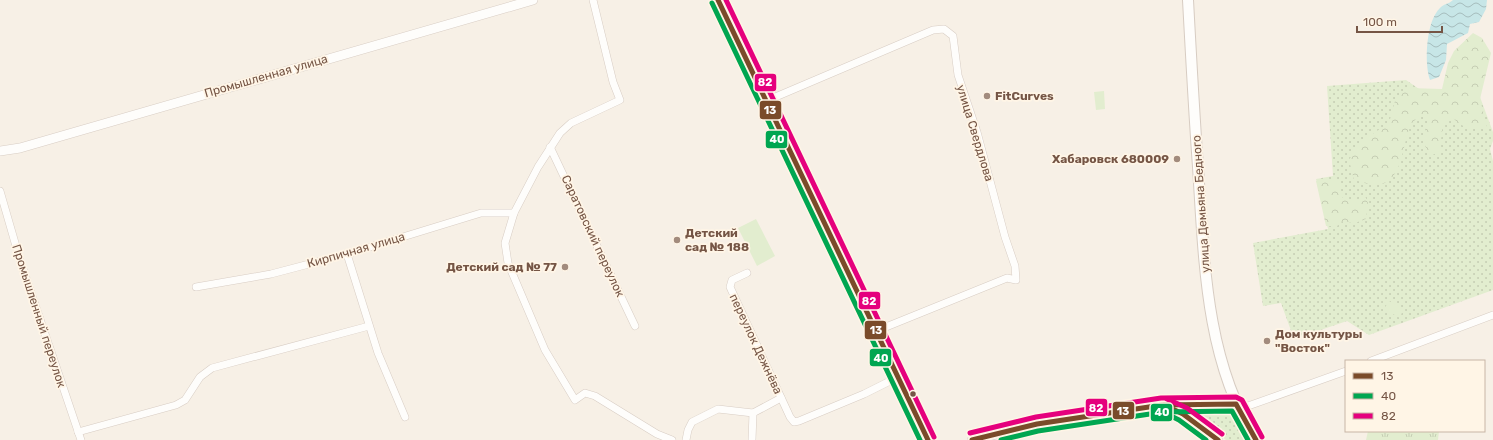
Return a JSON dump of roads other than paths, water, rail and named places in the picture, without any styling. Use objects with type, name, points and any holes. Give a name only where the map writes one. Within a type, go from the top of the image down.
[{"type":"highway","points":[[718,0],[928,440]]},
{"type":"main road","name":"улица Демьяна Бедного","points":[[1188,0],[1202,238],[1212,318],[1222,361],[1236,404],[1256,440]]},
{"type":"street","name":"Промышленная улица","points":[[0,151],[20,148],[533,0]]},
{"type":"street","points":[[593,0],[613,82],[620,100],[571,123],[560,133],[550,147],[514,213],[505,243],[508,263],[544,350],[575,400],[585,393],[595,396],[657,434],[672,440]]},
{"type":"street","name":"улица Свердлова","points":[[766,101],[933,30],[944,29],[953,36],[958,75],[977,132],[1005,238],[1015,266],[1016,280],[1007,278],[876,331]]},
{"type":"street","name":"Саратовский переулок","points":[[550,147],[634,326]]},
{"type":"street","name":"Промышленный переулок","points":[[0,191],[20,260],[80,440]]},
{"type":"street","name":"Кирпичная улица","points":[[196,287],[271,274],[347,254],[481,213],[514,213]]},
{"type":"street","points":[[347,254],[378,353],[405,417]]},
{"type":"street","name":"переулок Дежнёва","points":[[747,273],[732,280],[730,287],[790,417],[794,422],[864,394],[898,377]]},
{"type":"street","points":[[1374,360],[1493,315]]},
{"type":"street","points":[[78,432],[176,405],[185,400],[200,377],[212,368],[369,326]]},
{"type":"street","points":[[972,440],[1037,424],[1162,405],[1236,404],[1248,406],[1345,371]]},
{"type":"street","points":[[686,440],[688,430],[692,422],[718,409],[753,413],[781,398]]},
{"type":"street","points":[[1162,405],[1183,414],[1218,440]]},
{"type":"street","points":[[752,440],[753,413]]},
{"type":"water","points":[[1453,0],[1487,0],[1486,9],[1479,22],[1470,24],[1468,33],[1447,44],[1446,60],[1439,77],[1430,80],[1427,63],[1429,32],[1435,14],[1441,7]]},
{"type":"place","name":"FitCurves","points":[[987,96]]},
{"type":"place","name":"Хабаровск 680009","points":[[1177,159]]},
{"type":"place","name":"Детский сад № 188","points":[[677,240]]},
{"type":"place","name":"Детский сад № 77","points":[[565,267]]},
{"type":"place","name":"Дом культуры \"Восток\"","points":[[1267,341]]}]
